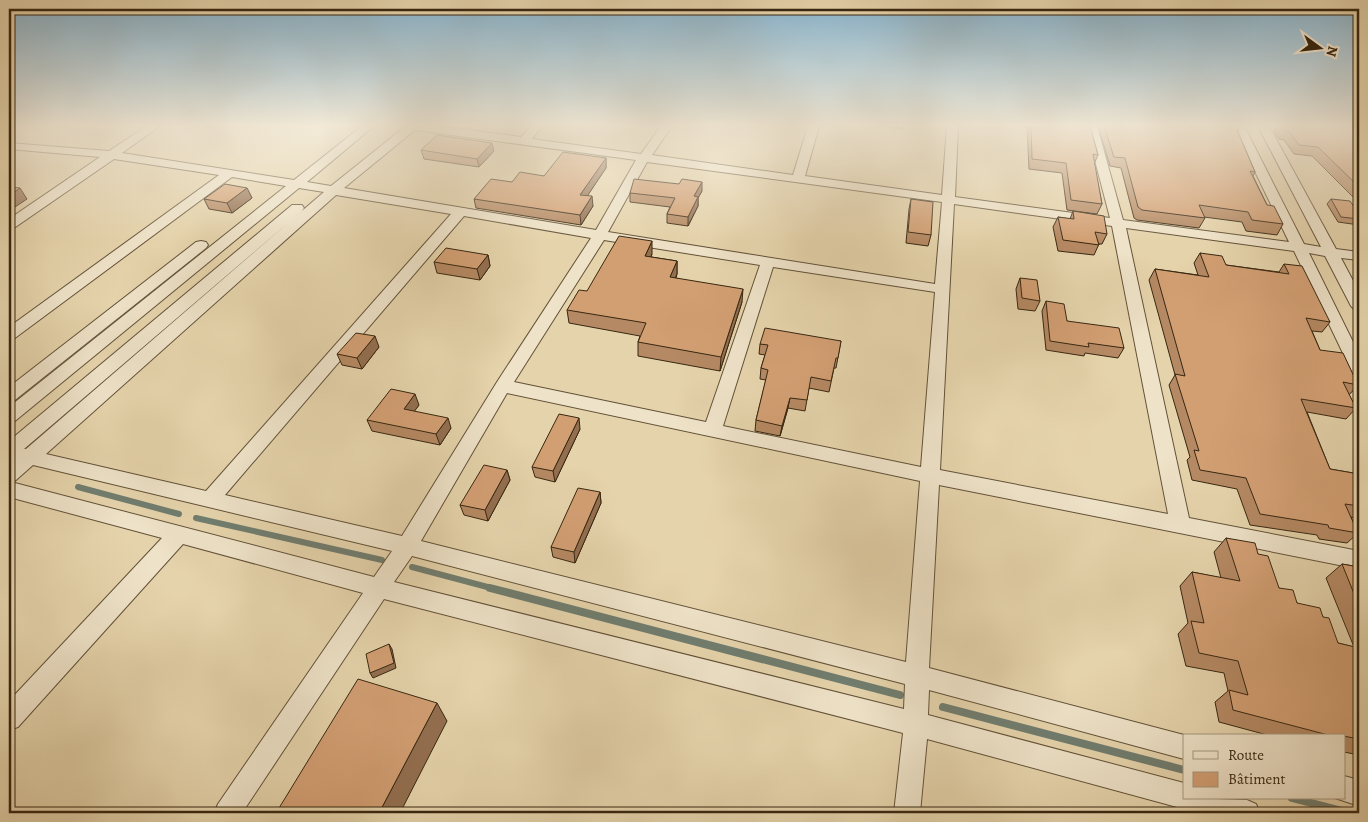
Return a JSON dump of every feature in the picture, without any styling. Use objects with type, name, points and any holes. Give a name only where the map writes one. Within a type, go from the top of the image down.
[{"type":"street","points":[[9,225],[100,164]]},
{"type":"street","points":[[170,164],[942,289]]},
{"type":"street","points":[[9,416],[309,164]]},
{"type":"street","points":[[9,396],[314,164]]},
{"type":"street","points":[[9,475],[354,164]]},
{"type":"street","points":[[9,451],[326,190],[361,164]]},
{"type":"street","points":[[227,813],[407,546],[503,386],[600,235],[640,164]]},
{"type":"street","points":[[687,164],[798,178],[1359,256]]},
{"type":"street","points":[[798,178],[802,164]]},
{"type":"street","points":[[907,813],[916,724],[917,676],[951,164]]},
{"type":"street","points":[[1102,164],[1118,224],[1180,525]]},
{"type":"street","points":[[1258,164],[1359,370]]},
{"type":"street","points":[[1284,164],[1359,306]]},
{"type":"street","points":[[9,334],[230,173]]},
{"type":"street","points":[[209,500],[460,212]]},
{"type":"street","points":[[713,429],[768,261]]},
{"type":"street","points":[[503,386],[931,476],[1359,560]]},
{"type":"street","points":[[9,451],[407,546],[917,676],[1183,747]]},
{"type":"street","points":[[9,489],[379,588],[916,724],[1183,796]]},
{"type":"street","points":[[9,718],[178,535]]},
{"type":"street","points":[[1346,790],[1359,793]]},
{"type":"street","points":[[1198,800],[1247,813]]},
{"type":"building","points":[[553,164],[602,164],[580,195],[592,196],[580,215],[474,199],[491,179],[512,182],[520,172],[544,176]]},
{"type":"building","points":[[1066,164],[1095,164],[1102,204],[1071,200]]},
{"type":"building","points":[[1127,164],[1252,164],[1255,172],[1250,171],[1267,205],[1274,206],[1283,224],[1252,220],[1248,212],[1199,205],[1205,218],[1142,210],[1138,207]]},
{"type":"building","points":[[1336,164],[1359,164],[1359,187]]},
{"type":"building","points":[[634,179],[679,184],[682,179],[702,182],[694,196],[698,197],[688,217],[667,214],[675,198],[630,193]]},
{"type":"building","points":[[225,184],[247,188],[227,203],[204,199]]},
{"type":"building","points":[[9,187],[20,188],[9,196]]},
{"type":"building","points":[[911,199],[933,202],[931,235],[908,232]]},
{"type":"building","points":[[1331,199],[1350,201],[1359,214],[1359,219],[1341,217]]},
{"type":"building","points":[[1073,211],[1104,216],[1107,234],[1095,232],[1099,245],[1063,240],[1058,217],[1074,219]]},
{"type":"building","points":[[619,236],[652,241],[645,256],[677,261],[670,277],[743,289],[721,357],[638,342],[646,323],[567,310],[579,290],[587,291]]},
{"type":"building","points":[[446,248],[488,255],[477,269],[434,262]]},
{"type":"building","points":[[1200,253],[1222,256],[1226,265],[1289,274],[1284,264],[1302,266],[1330,322],[1306,318],[1320,350],[1343,353],[1358,385],[1343,382],[1356,408],[1301,399],[1330,469],[1359,474],[1359,506],[1345,504],[1358,533],[1329,528],[1328,525],[1260,514],[1246,478],[1200,470],[1194,450],[1199,451],[1175,374],[1185,376],[1155,269],[1209,277]]},
{"type":"building","points":[[1020,278],[1037,280],[1040,301],[1022,298]]},
{"type":"building","points":[[1046,301],[1064,304],[1067,321],[1119,328],[1124,348],[1088,343],[1089,347],[1050,341]]},
{"type":"building","points":[[765,328],[841,341],[831,381],[811,377],[807,400],[790,398],[782,426],[756,420],[768,370],[761,368],[768,345],[760,344]]},
{"type":"building","points":[[356,333],[375,336],[357,358],[337,354]]},
{"type":"building","points":[[391,389],[415,394],[404,409],[448,418],[436,434],[367,420]]},
{"type":"building","points":[[559,414],[579,418],[553,471],[532,467]]},
{"type":"building","points":[[484,465],[507,470],[485,510],[460,505]]},
{"type":"building","points":[[578,488],[600,492],[574,552],[551,547]]},
{"type":"building","points":[[1226,538],[1255,543],[1258,554],[1268,556],[1279,588],[1293,590],[1297,603],[1320,608],[1323,617],[1329,618],[1338,643],[1359,648],[1359,739],[1346,737],[1346,734],[1324,734],[1233,710],[1229,690],[1248,695],[1238,661],[1199,653],[1191,621],[1204,623],[1192,572],[1240,581]]},
{"type":"building","points":[[1342,564],[1359,567],[1359,606]]},
{"type":"building","points":[[389,644],[394,663],[370,673],[366,654]]},
{"type":"building","points":[[358,679],[437,703],[379,813],[276,813]]},
{"type":"waterway","points":[[78,487],[179,514]]},
{"type":"waterway","points":[[196,518],[382,560]]},
{"type":"waterway","points":[[412,567],[495,589]]},
{"type":"waterway","points":[[490,588],[900,695]]},
{"type":"waterway","points":[[943,707],[1183,770]]},
{"type":"waterway","points":[[1300,800],[1350,813]]}]
